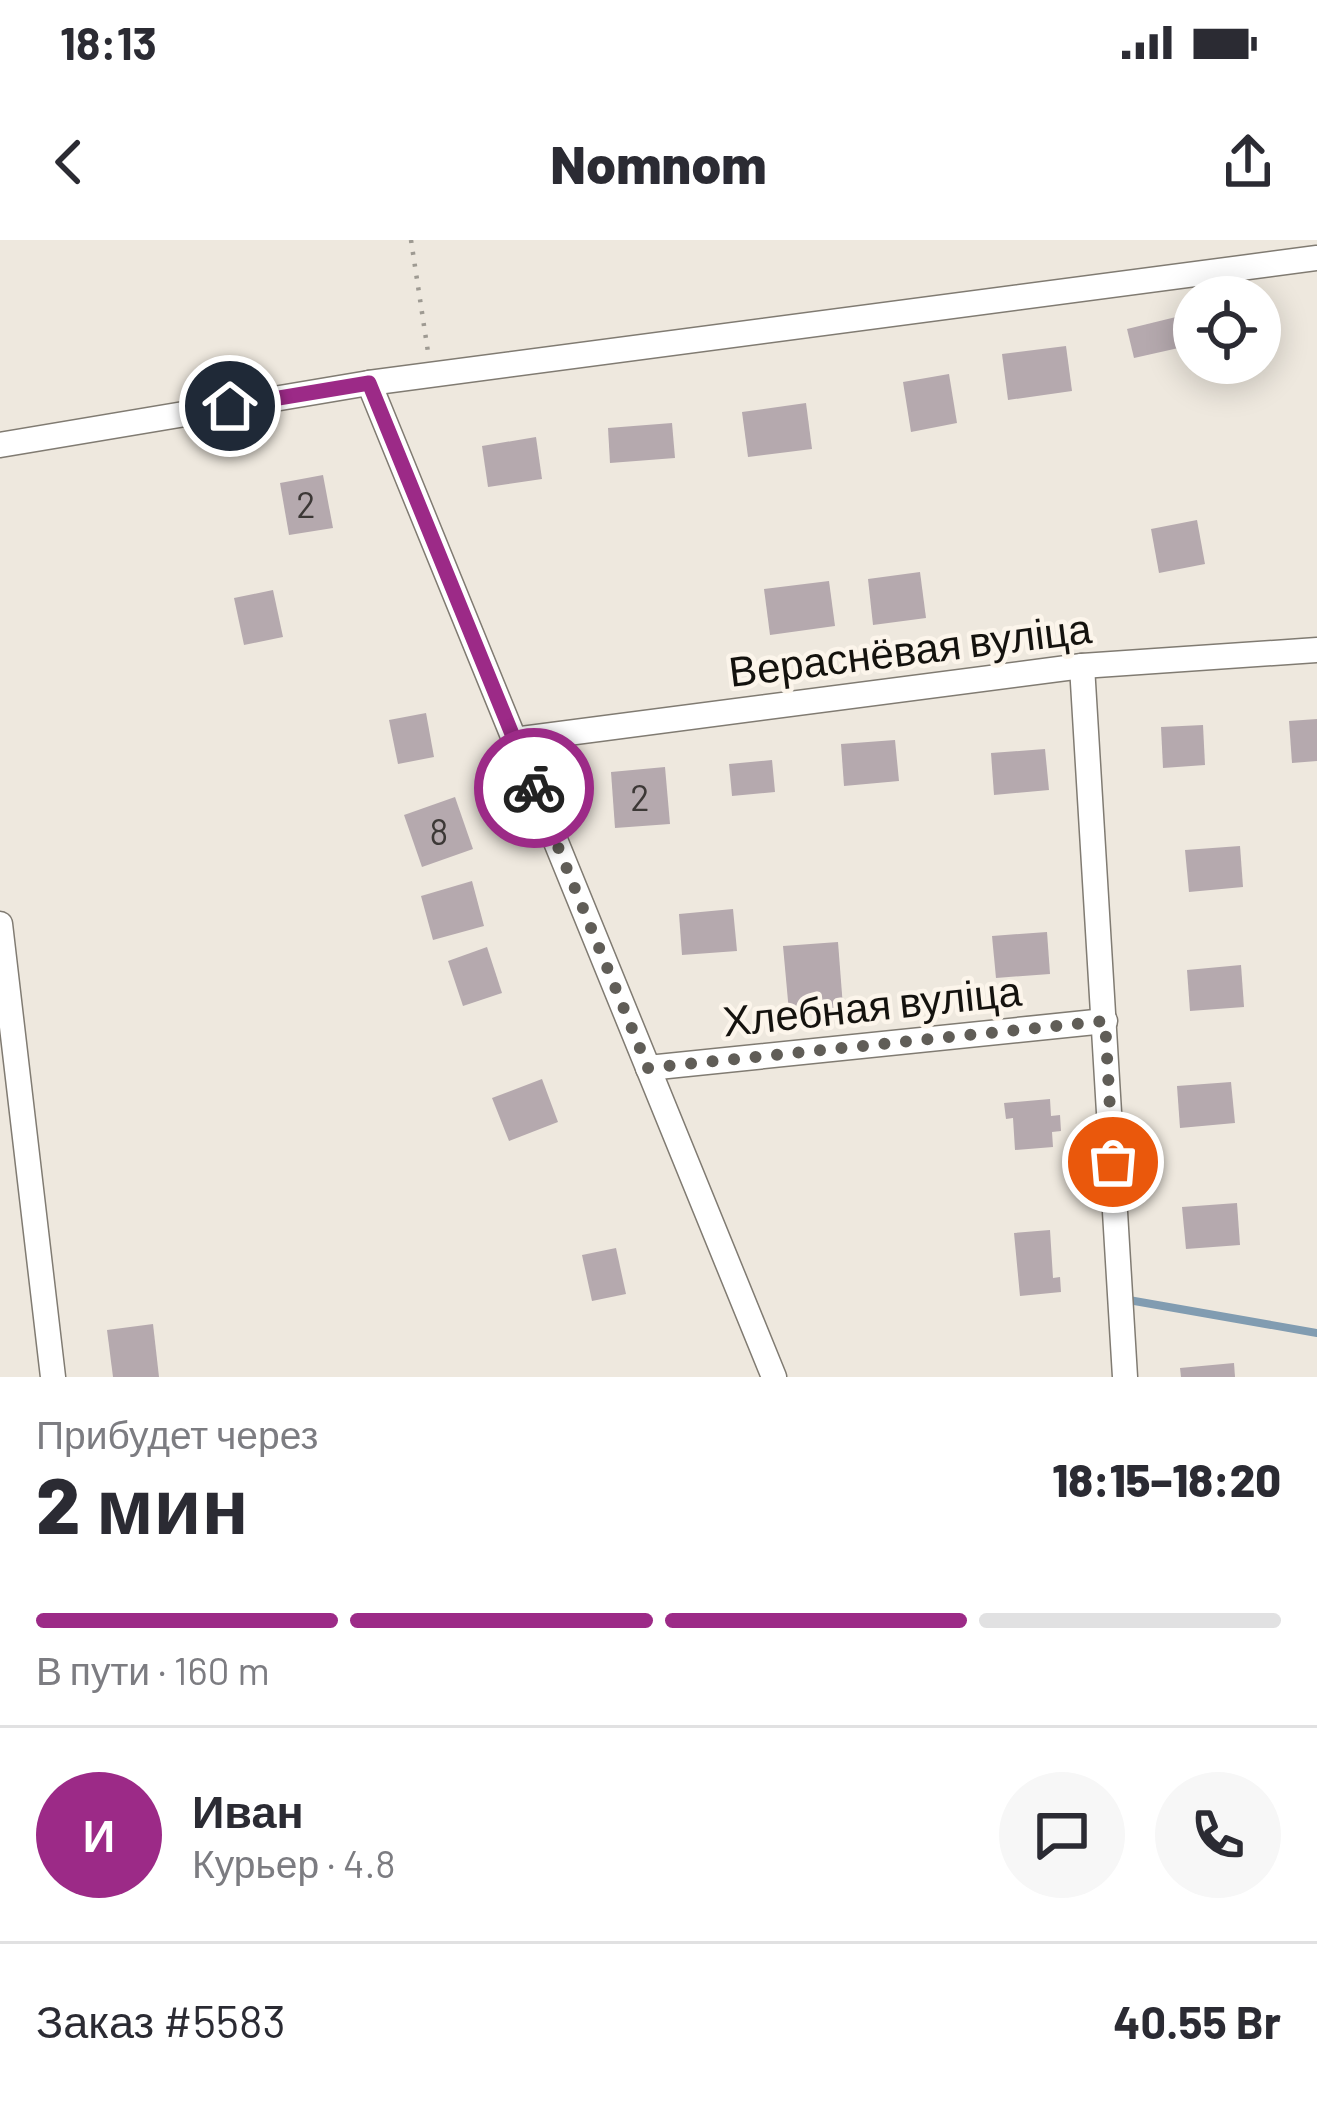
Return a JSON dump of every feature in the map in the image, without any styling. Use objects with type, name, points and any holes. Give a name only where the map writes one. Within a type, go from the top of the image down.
[{"type":"street","points":[[0,445],[369,383],[1317,259]]},
{"type":"street","points":[[369,383],[774,1377]]},
{"type":"street","name":"Вераснёвая вуліца","points":[[514,740],[1082,666],[1317,650]]},
{"type":"street","points":[[1082,666],[1125,1377]]},
{"type":"street","points":[[0,924],[53,1377]]},
{"type":"street","name":"Хлебная вуліца","points":[[648,1068],[1105,1021]]},
{"type":"path","points":[[411,240],[432,375]]},
{"type":"building","points":[[1173,318],[1173,349],[1134,358],[1127,329]]},
{"type":"building","points":[[1066,346],[1072,391],[1008,400],[1002,354]]},
{"type":"building","points":[[949,374],[957,423],[911,432],[903,382]]},
{"type":"building","points":[[806,403],[812,449],[748,457],[742,412]]},
{"type":"building","points":[[672,423],[675,458],[610,463],[608,428]]},
{"type":"building","points":[[536,437],[542,479],[488,487],[482,446]]},
{"type":"building","points":[[323,475],[333,528],[289,535],[280,483]]},
{"type":"building","points":[[1197,520],[1205,564],[1159,573],[1151,529]]},
{"type":"building","points":[[920,572],[926,618],[873,625],[868,579]]},
{"type":"building","points":[[829,581],[835,626],[770,635],[764,589]]},
{"type":"building","points":[[273,590],[283,637],[244,645],[234,598]]},
{"type":"building","points":[[426,713],[434,757],[398,764],[389,720]]},
{"type":"building","points":[[1317,719],[1317,761],[1292,763],[1289,721]]},
{"type":"building","points":[[1203,725],[1205,765],[1163,768],[1161,727]]},
{"type":"building","points":[[895,740],[899,781],[844,786],[841,744]]},
{"type":"building","points":[[1045,749],[1049,790],[994,795],[991,753]]},
{"type":"building","points":[[772,760],[775,792],[732,796],[729,764]]},
{"type":"building","points":[[665,767],[670,824],[615,828],[611,772]]},
{"type":"building","points":[[455,797],[473,849],[422,867],[404,815]]},
{"type":"building","points":[[1240,846],[1243,887],[1189,892],[1185,850]]},
{"type":"building","points":[[472,881],[484,926],[433,940],[421,896]]},
{"type":"building","points":[[733,909],[737,951],[682,955],[679,914]]},
{"type":"building","points":[[1047,932],[1050,974],[996,978],[992,936]]},
{"type":"building","points":[[838,942],[843,1007],[789,1012],[783,946]]},
{"type":"building","points":[[487,947],[502,993],[463,1006],[448,961]]},
{"type":"building","points":[[1241,965],[1244,1007],[1190,1011],[1187,970]]},
{"type":"building","points":[[542,1079],[558,1122],[509,1141],[492,1098]]},
{"type":"building","points":[[1231,1082],[1235,1123],[1180,1128],[1177,1086]]},
{"type":"building","points":[[1050,1099],[1051,1116],[1060,1115],[1061,1131],[1052,1132],[1053,1147],[1015,1150],[1013,1118],[1006,1119],[1004,1103]]},
{"type":"building","points":[[1237,1203],[1240,1245],[1186,1249],[1182,1207]]},
{"type":"building","points":[[1050,1230],[1053,1278],[1060,1277],[1061,1292],[1020,1296],[1014,1233]]},
{"type":"building","points":[[616,1248],[626,1294],[592,1301],[582,1255]]},
{"type":"building","points":[[153,1324],[159,1377],[113,1377],[107,1330]]},
{"type":"building","points":[[1234,1363],[1235,1377],[1181,1377],[1180,1368]]},
{"type":"waterway","points":[[1123,1299],[1317,1333]]},
{"type":"way so far","points":[[534,788],[648,1068],[1105,1021],[1113,1162]]},
{"type":"route","points":[[230,406],[369,383],[534,788]]}]
